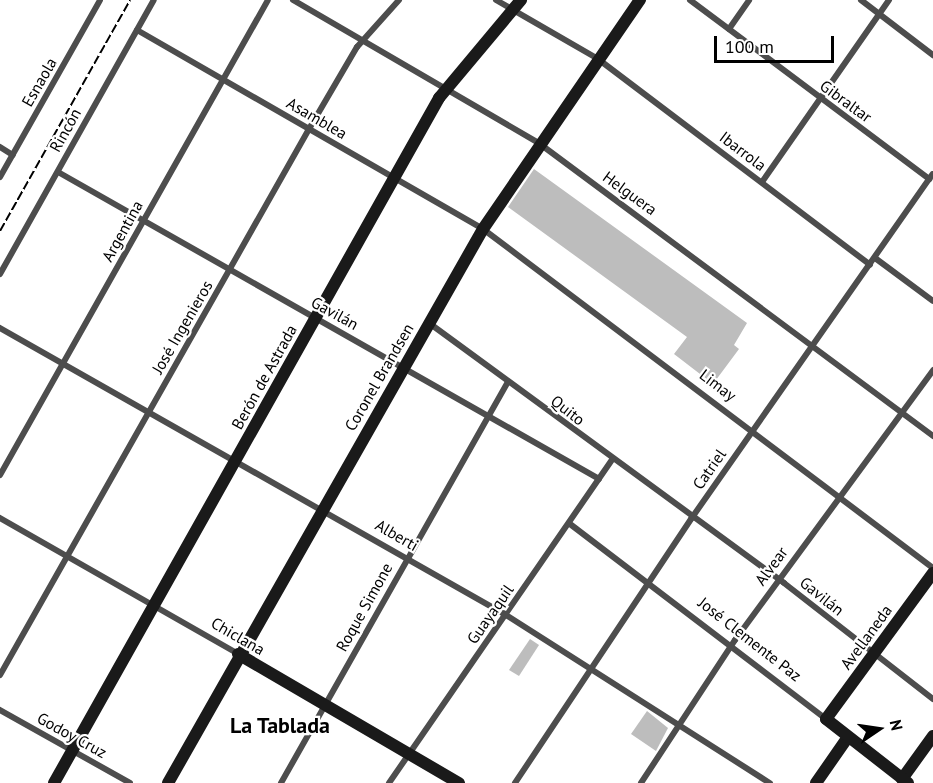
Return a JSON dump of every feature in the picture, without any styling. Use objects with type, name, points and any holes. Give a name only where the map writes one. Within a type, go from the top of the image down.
[{"type":"street","name":"Esnaola","points":[[0,177],[100,0]]},
{"type":"street","name":"Rincón","points":[[0,273],[154,0]]},
{"type":"street","name":"Argentina","points":[[0,476],[268,0]]},
{"type":"street","name":"Helguera","points":[[293,0],[445,91],[540,144],[814,345],[933,436]]},
{"type":"street","name":"José Ingenieros","points":[[0,675],[309,129],[363,40],[399,0]]},
{"type":"street","points":[[495,0],[517,5],[598,59]]},
{"type":"street","name":"Coronel Brandsen","points":[[168,783],[238,654],[483,229],[640,0]]},
{"type":"street","name":"Gibraltar","points":[[690,0],[818,98],[931,176]]},
{"type":"street","points":[[729,29],[749,0]]},
{"type":"street","points":[[861,0],[933,55]]},
{"type":"street","points":[[762,183],[818,98],[889,0]]},
{"type":"street","name":"Berón de Astrada","points":[[54,783],[445,91],[517,5]]},
{"type":"street","name":"Asamblea","points":[[137,30],[483,229]]},
{"type":"street","name":"Ibarrola","points":[[598,59],[870,265]]},
{"type":"street","points":[[0,147],[13,155]]},
{"type":"street","name":"Gavilán","points":[[58,172],[229,271],[404,366],[489,418],[599,478]]},
{"type":"street","name":"Catriel","points":[[514,783],[593,671],[691,519],[931,176]]},
{"type":"street","name":"Limay","points":[[483,229],[753,429],[933,568]]},
{"type":"street","points":[[875,258],[933,302]]},
{"type":"street","name":"Quito","points":[[429,323],[691,519]]},
{"type":"street","name":"Alberti","points":[[0,328],[237,460],[506,615],[770,783]]},
{"type":"street","name":"Alvear","points":[[640,783],[681,726],[778,579],[933,370]]},
{"type":"street","name":"Roque Simone","points":[[281,783],[508,382]]},
{"type":"street","name":"Guayaquil","points":[[389,783],[612,460]]},
{"type":"street","name":"Chiclana","points":[[0,518],[411,752],[459,783]]},
{"type":"street","name":"Gavilán","points":[[691,519],[778,579],[933,699]]},
{"type":"street","name":"José Clemente Paz","points":[[570,524],[650,583],[905,781]]},
{"type":"street","name":"Avellaneda","points":[[826,719],[933,573]]},
{"type":"street","name":"Godoy Cruz","points":[[0,710],[130,783]]},
{"type":"street","points":[[905,781],[933,736]]},
{"type":"street","points":[[816,783],[848,737]]},
{"type":"building","points":[[534,169],[747,323],[734,345],[739,349],[713,384],[674,354],[687,337],[508,207]]},
{"type":"building","points":[[530,639],[539,645],[519,676],[509,670]]},
{"type":"building","points":[[647,711],[668,728],[656,751],[631,734]]},
{"type":"railway","points":[[0,231],[130,0]]},
{"type":"district","name":"La Tablada","points":[[280,726]]}]
